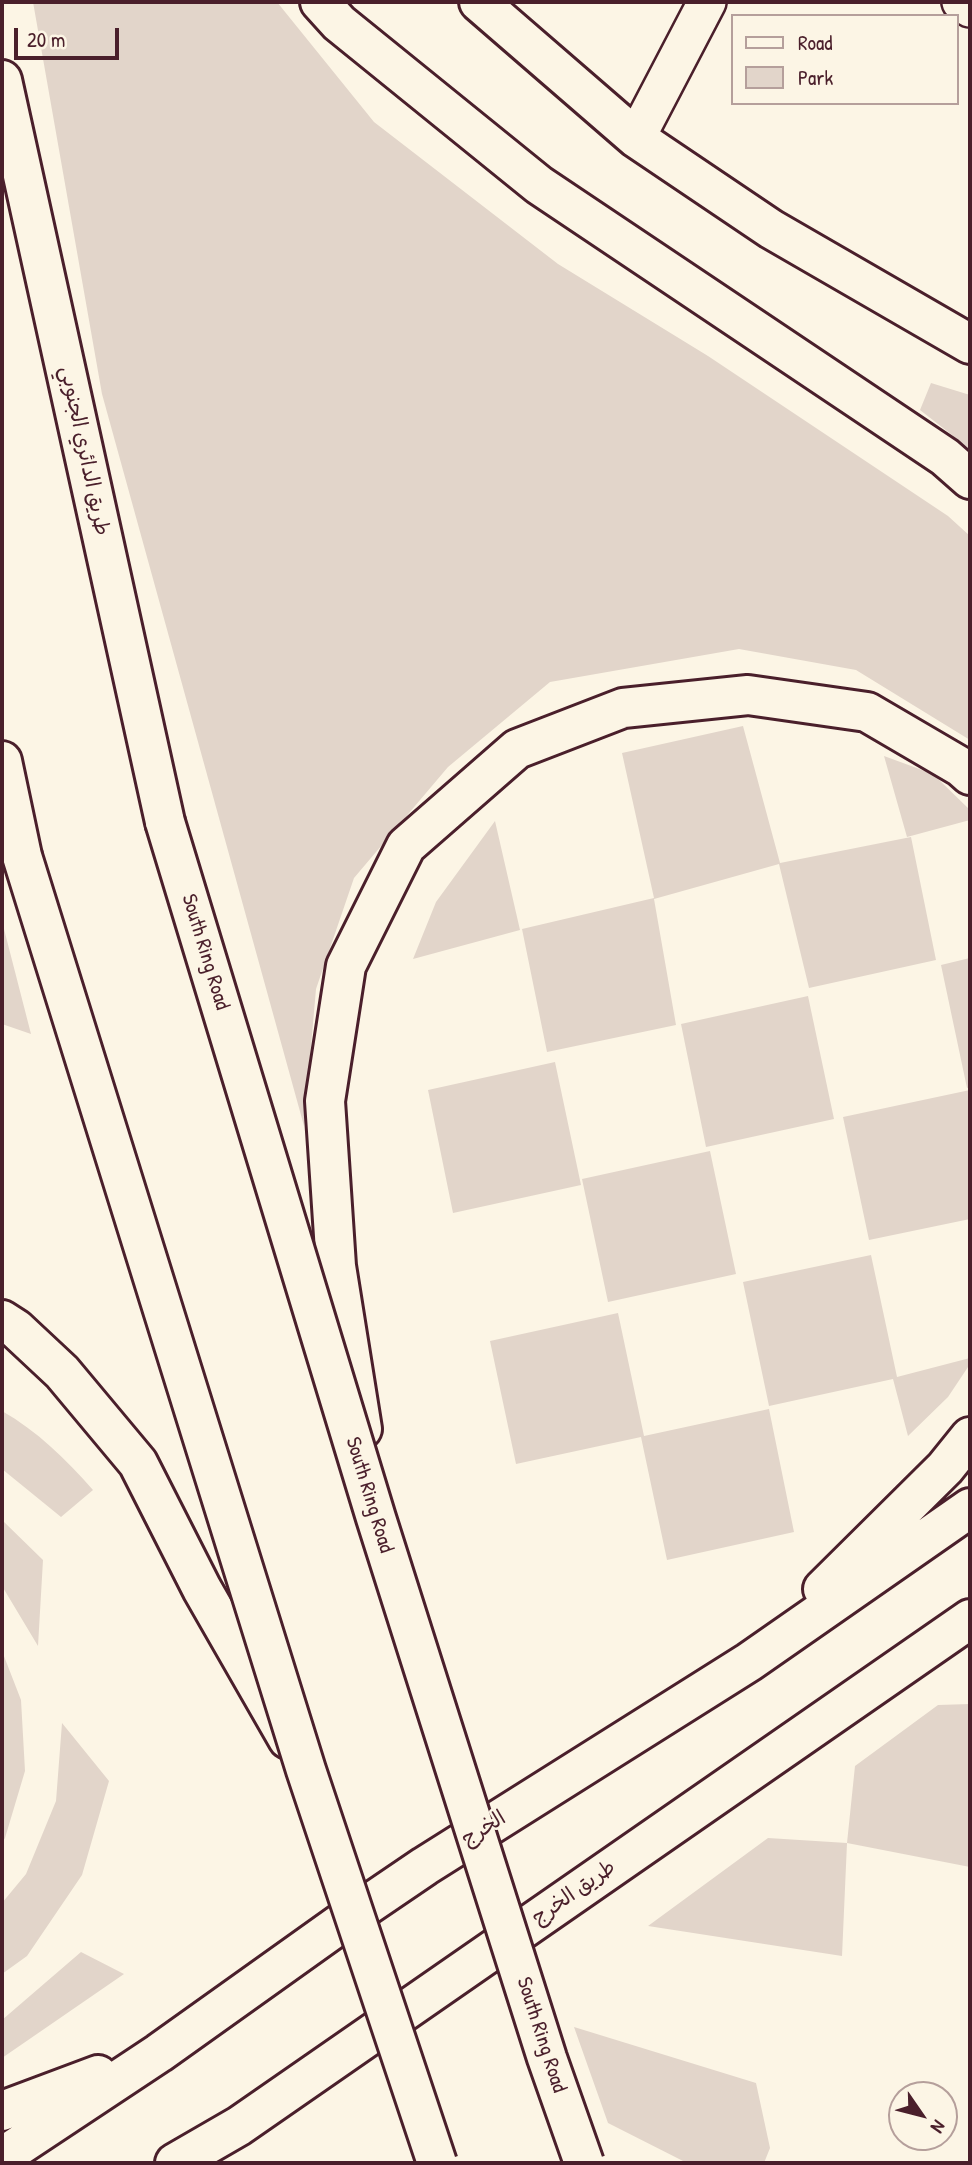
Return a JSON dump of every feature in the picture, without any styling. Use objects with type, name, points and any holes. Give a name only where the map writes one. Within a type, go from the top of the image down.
[{"type":"highway","points":[[320,2],[339,23],[539,185],[934,449],[970,479]]},
{"type":"highway","points":[[479,2],[636,138],[771,229],[970,344]]},
{"type":"highway","name":"طريق الدائري الجنوبي","points":[[2,80],[166,822]]},
{"type":"highway","points":[[376,1518],[336,1266],[325,1101],[346,966],[405,846],[517,749],[623,708],[748,695],[867,712],[961,767],[970,775]]},
{"type":"highway","points":[[2,761],[22,856],[306,1770],[437,2163]]},
{"type":"highway","name":"South Ring Road","points":[[166,822],[376,1518],[547,2059],[584,2163]]},
{"type":"highway","points":[[2,1320],[16,1329],[62,1372],[138,1463],[202,1589],[306,1770]]},
{"type":"highway","points":[[749,1662],[945,1468],[970,1437]]},
{"type":"highway","name":"الخرج","points":[[2,2157],[159,2053],[425,1866],[749,1662],[970,1508]]},
{"type":"highway","name":"طريق الخرج","points":[[175,2163],[239,2126],[970,1619]]},
{"type":"highway","points":[[2,2111],[159,2053]]},
{"type":"highway","points":[[195,2163],[239,2126]]},
{"type":"street","points":[[636,138],[707,2]]},
{"type":"street","points":[[961,2],[970,8]]},
{"type":"green space","points":[[33,2],[277,2],[374,122],[558,264],[708,356],[948,516],[970,536],[970,740],[856,670],[739,649],[550,682],[448,767],[354,878],[316,989],[304,1126],[102,394]]},
{"type":"green space","points":[[931,383],[970,395],[970,449],[920,410]]},
{"type":"green space","points":[[743,726],[780,863],[911,837],[936,960],[809,988],[779,864],[654,899],[676,1025],[547,1052],[522,929],[654,898],[622,753]]},
{"type":"green space","points":[[884,756],[933,774],[970,810],[970,820],[907,837]]},
{"type":"green space","points":[[495,821],[520,930],[413,959],[436,902]]},
{"type":"green space","points":[[2,928],[4,929],[31,1034],[2,1024]]},
{"type":"green space","points":[[970,958],[970,1087],[967,1088],[941,965]]},
{"type":"green space","points":[[808,996],[834,1119],[706,1147],[681,1024]]},
{"type":"green space","points":[[555,1062],[581,1185],[453,1213],[428,1090]]},
{"type":"green space","points":[[970,1090],[970,1219],[869,1240],[843,1117]]},
{"type":"green space","points":[[710,1151],[736,1274],[608,1302],[582,1179]]},
{"type":"green space","points":[[871,1255],[897,1377],[970,1358],[970,1364],[948,1397],[908,1436],[893,1379],[769,1406],[743,1282]]},
{"type":"green space","points":[[618,1313],[644,1436],[769,1409],[794,1532],[667,1560],[641,1437],[516,1464],[490,1341]]},
{"type":"green space","points":[[2,1411],[50,1446],[93,1490],[61,1517],[2,1469]]},
{"type":"green space","points":[[2,1520],[43,1560],[38,1646],[2,1586]]},
{"type":"green space","points":[[2,1651],[21,1700],[25,1771],[2,1843]]},
{"type":"green space","points":[[970,1704],[970,1867],[847,1843],[855,1766],[938,1705]]},
{"type":"green space","points":[[62,1723],[109,1781],[82,1875],[27,1956],[2,1974],[2,1903],[26,1874],[56,1801]]},
{"type":"green space","points":[[768,1838],[847,1843],[842,1956],[648,1926]]},
{"type":"green space","points":[[81,1952],[124,1974],[2,2058],[2,2020]]},
{"type":"green space","points":[[574,2027],[756,2083],[770,2148],[764,2163],[687,2163],[608,2123]]}]
